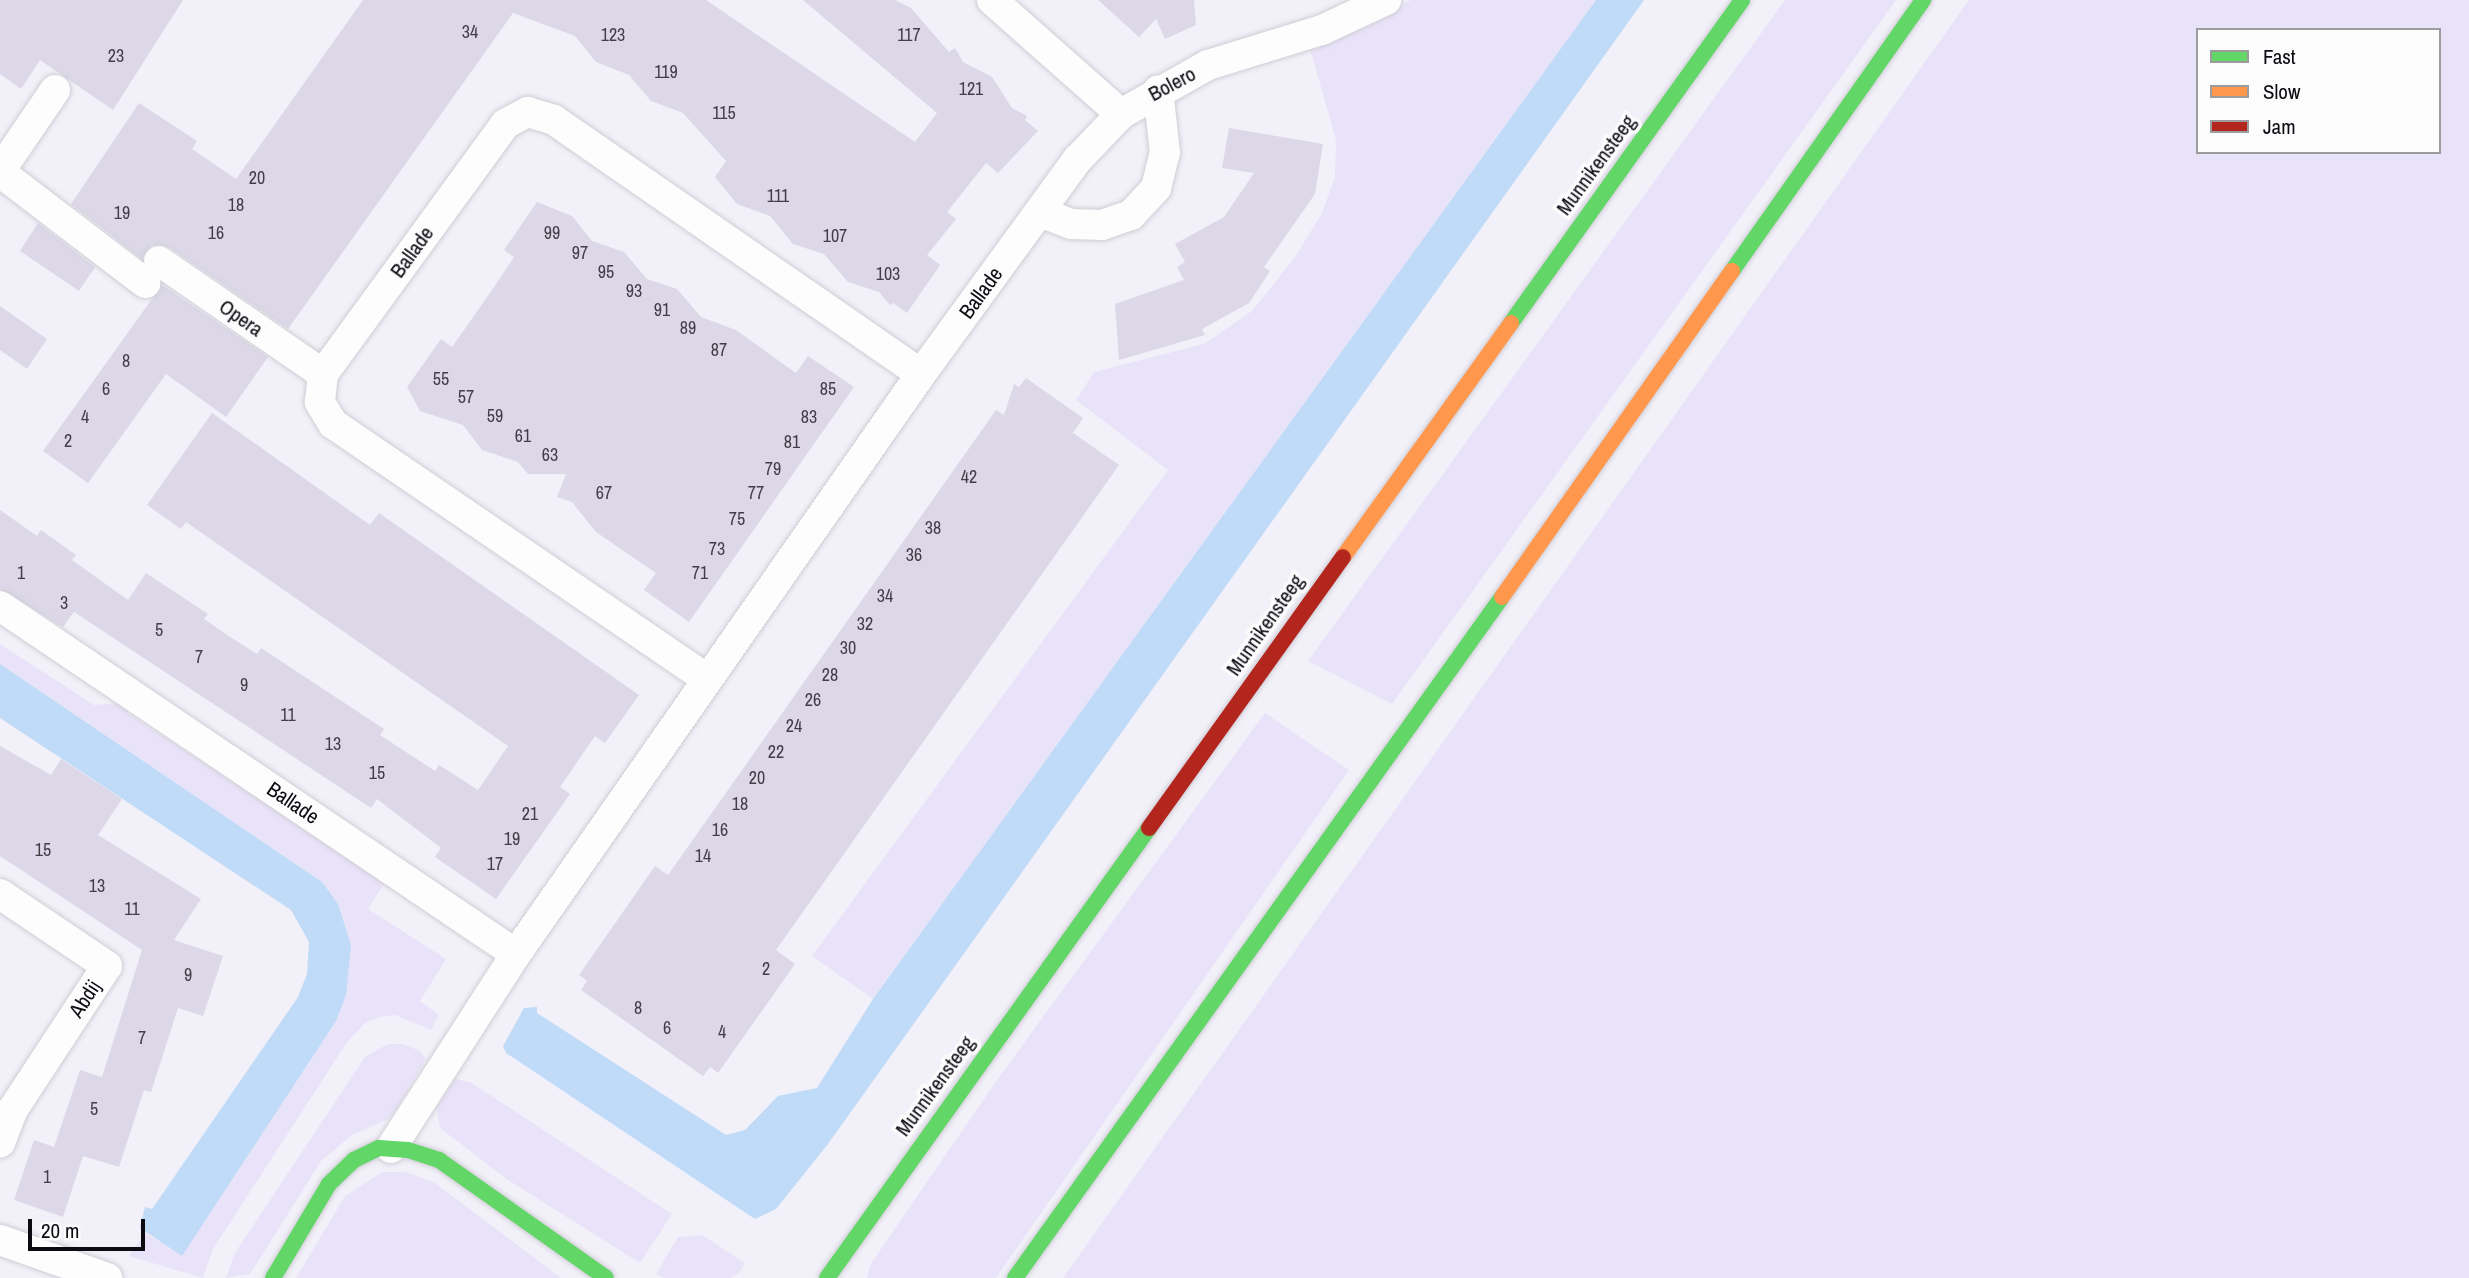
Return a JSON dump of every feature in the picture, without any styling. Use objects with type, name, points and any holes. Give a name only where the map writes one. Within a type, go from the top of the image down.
[{"type":"street","points":[[992,0],[1121,114]]},
{"type":"street","name":"Bolero","points":[[1121,114],[1158,90],[1208,65],[1322,30],[1387,0]]},
{"type":"street","name":"Munnikensteeg","points":[[827,1278],[1742,0]]},
{"type":"street","points":[[1014,1278],[1390,756],[1923,0]]},
{"type":"street","name":"Opera","points":[[55,90],[0,171],[152,272],[323,374]]},
{"type":"street","points":[[1040,212],[1072,224],[1102,225],[1131,215],[1156,188],[1165,153],[1158,90]]},
{"type":"street","name":"Ballade","points":[[323,374],[505,124],[528,112],[554,120],[922,374]]},
{"type":"street","name":"Ballade","points":[[391,1148],[516,954],[922,374],[1078,159],[1121,114]]},
{"type":"street","points":[[323,374],[320,402],[333,424],[708,679]]},
{"type":"street","name":"Ballade","points":[[0,606],[516,954]]},
{"type":"street","name":"Abdij","points":[[0,894],[107,966],[13,1109],[0,1143]]},
{"type":"street","points":[[273,1278],[291,1241],[329,1184],[355,1160],[379,1148],[391,1148],[439,1160],[606,1278]]},
{"type":"street","points":[[0,1240],[40,1268],[107,1278]]},
{"type":"shaded area","points":[[1411,0],[1596,0],[873,999],[812,956],[1168,470],[1076,400],[1094,372],[1204,344],[1252,311],[1295,257],[1322,213],[1335,177],[1336,140],[1307,38],[1378,17]]},
{"type":"shaded area","points":[[1785,0],[1896,0],[1392,704],[1308,661]]},
{"type":"shaded area","points":[[1969,0],[2469,0],[2469,1278],[1063,1278]]},
{"type":"shaded area","points":[[0,644],[94,705],[134,702],[127,713],[385,882],[368,909],[446,959],[420,1001],[439,1015],[431,1030],[395,1015],[380,1017],[366,1022],[347,1042],[213,1249],[203,1278],[129,1256],[145,1233],[182,1255],[336,1021],[322,882],[0,664]]},
{"type":"shaded area","points":[[1265,713],[1349,770],[996,1278],[867,1278],[870,1265],[997,1080]]},
{"type":"shaded area","points":[[388,1044],[403,1044],[420,1051],[426,1059],[395,1111],[386,1120],[352,1135],[321,1161],[250,1274],[226,1278],[235,1253],[365,1057]]},
{"type":"shaded area","points":[[455,1079],[470,1082],[672,1214],[640,1263],[508,1180],[440,1128],[437,1108]]},
{"type":"shaded area","points":[[382,1172],[406,1172],[435,1183],[561,1278],[296,1278],[345,1196]]},
{"type":"shaded area","points":[[702,1235],[745,1263],[740,1272],[731,1278],[664,1278],[656,1274],[678,1237]]},
{"type":"water","points":[[1596,0],[1644,0],[828,1144],[776,1209],[755,1219],[506,1053],[503,1046],[524,1008],[537,1007],[537,1013],[726,1135],[745,1130],[778,1096],[817,1088],[873,999]]},
{"type":"water","points":[[0,664],[322,882],[338,904],[351,945],[346,995],[336,1021],[182,1256],[140,1228],[145,1207],[152,1209],[298,997],[307,974],[309,942],[291,910],[0,718]]},
{"type":"building","points":[[0,0],[183,0],[113,110],[40,60],[21,89],[0,74]]},
{"type":"building","points":[[363,0],[706,0],[915,142],[937,113],[803,0],[895,0],[911,8],[949,52],[955,48],[963,62],[992,77],[1012,108],[1027,116],[1025,120],[1038,131],[998,173],[986,163],[947,212],[956,219],[927,255],[940,265],[907,313],[893,303],[890,305],[879,292],[848,282],[824,254],[793,244],[770,216],[737,204],[715,177],[726,161],[683,113],[651,101],[629,75],[596,62],[575,36],[513,13],[288,329],[169,247],[152,245],[142,259],[71,204],[139,103],[197,141],[192,149],[236,179]]},
{"type":"building","points":[[1098,0],[1194,0],[1196,25],[1165,39],[1156,19],[1139,37]]},
{"type":"building","points":[[1229,128],[1323,144],[1315,194],[1264,267],[1270,271],[1249,303],[1202,329],[1205,335],[1119,360],[1115,304],[1184,280],[1177,267],[1185,262],[1175,244],[1224,217],[1254,173],[1222,168]]},
{"type":"building","points":[[537,202],[572,216],[592,241],[624,252],[647,279],[677,289],[701,317],[736,330],[796,373],[808,356],[854,387],[689,622],[644,590],[656,573],[596,532],[572,502],[557,497],[566,474],[528,474],[518,462],[482,450],[463,425],[420,411],[407,387],[441,339],[452,347],[490,293],[514,257],[504,250]]},
{"type":"building","points":[[38,223],[95,267],[79,291],[20,251]]},
{"type":"building","points":[[162,285],[268,357],[226,417],[166,374],[88,483],[43,451]]},
{"type":"building","points":[[0,306],[47,339],[27,369],[0,350]]},
{"type":"building","points":[[1026,378],[1083,418],[1073,433],[1119,465],[776,950],[795,964],[718,1073],[710,1067],[703,1076],[581,990],[587,981],[579,975],[655,866],[668,875],[996,410],[1004,415],[1014,384],[1019,387]]},
{"type":"building","points":[[212,413],[370,525],[379,513],[639,695],[605,743],[595,736],[560,787],[570,794],[496,899],[435,857],[441,848],[377,799],[371,808],[74,612],[63,627],[0,589],[0,510],[37,536],[41,530],[76,555],[72,560],[128,600],[146,573],[208,614],[204,619],[230,637],[257,654],[261,648],[384,729],[380,735],[435,771],[439,765],[478,790],[508,746],[186,522],[181,529],[147,505]]},
{"type":"building","points":[[0,746],[51,775],[61,759],[122,799],[98,835],[201,899],[174,940],[223,956],[203,1016],[178,1008],[151,1092],[144,1090],[119,1167],[83,1156],[63,1217],[14,1200],[34,1140],[54,1147],[80,1070],[102,1077],[142,950],[0,856]]},
{"type":"traffic: fast","points":[[1511,323],[1742,0]]},
{"type":"traffic: fast","points":[[1732,271],[1923,0]]},
{"type":"traffic: fast","points":[[1015,1278],[1502,597]]},
{"type":"traffic: fast","points":[[827,1278],[1149,828]]},
{"type":"traffic: fast","points":[[273,1278],[329,1184],[354,1160],[379,1148],[408,1150],[439,1160],[606,1278]]},
{"type":"traffic: slow","points":[[1502,597],[1732,271]]},
{"type":"traffic: slow","points":[[1343,557],[1511,323]]},
{"type":"traffic: jam","points":[[1149,828],[1343,557]]}]
